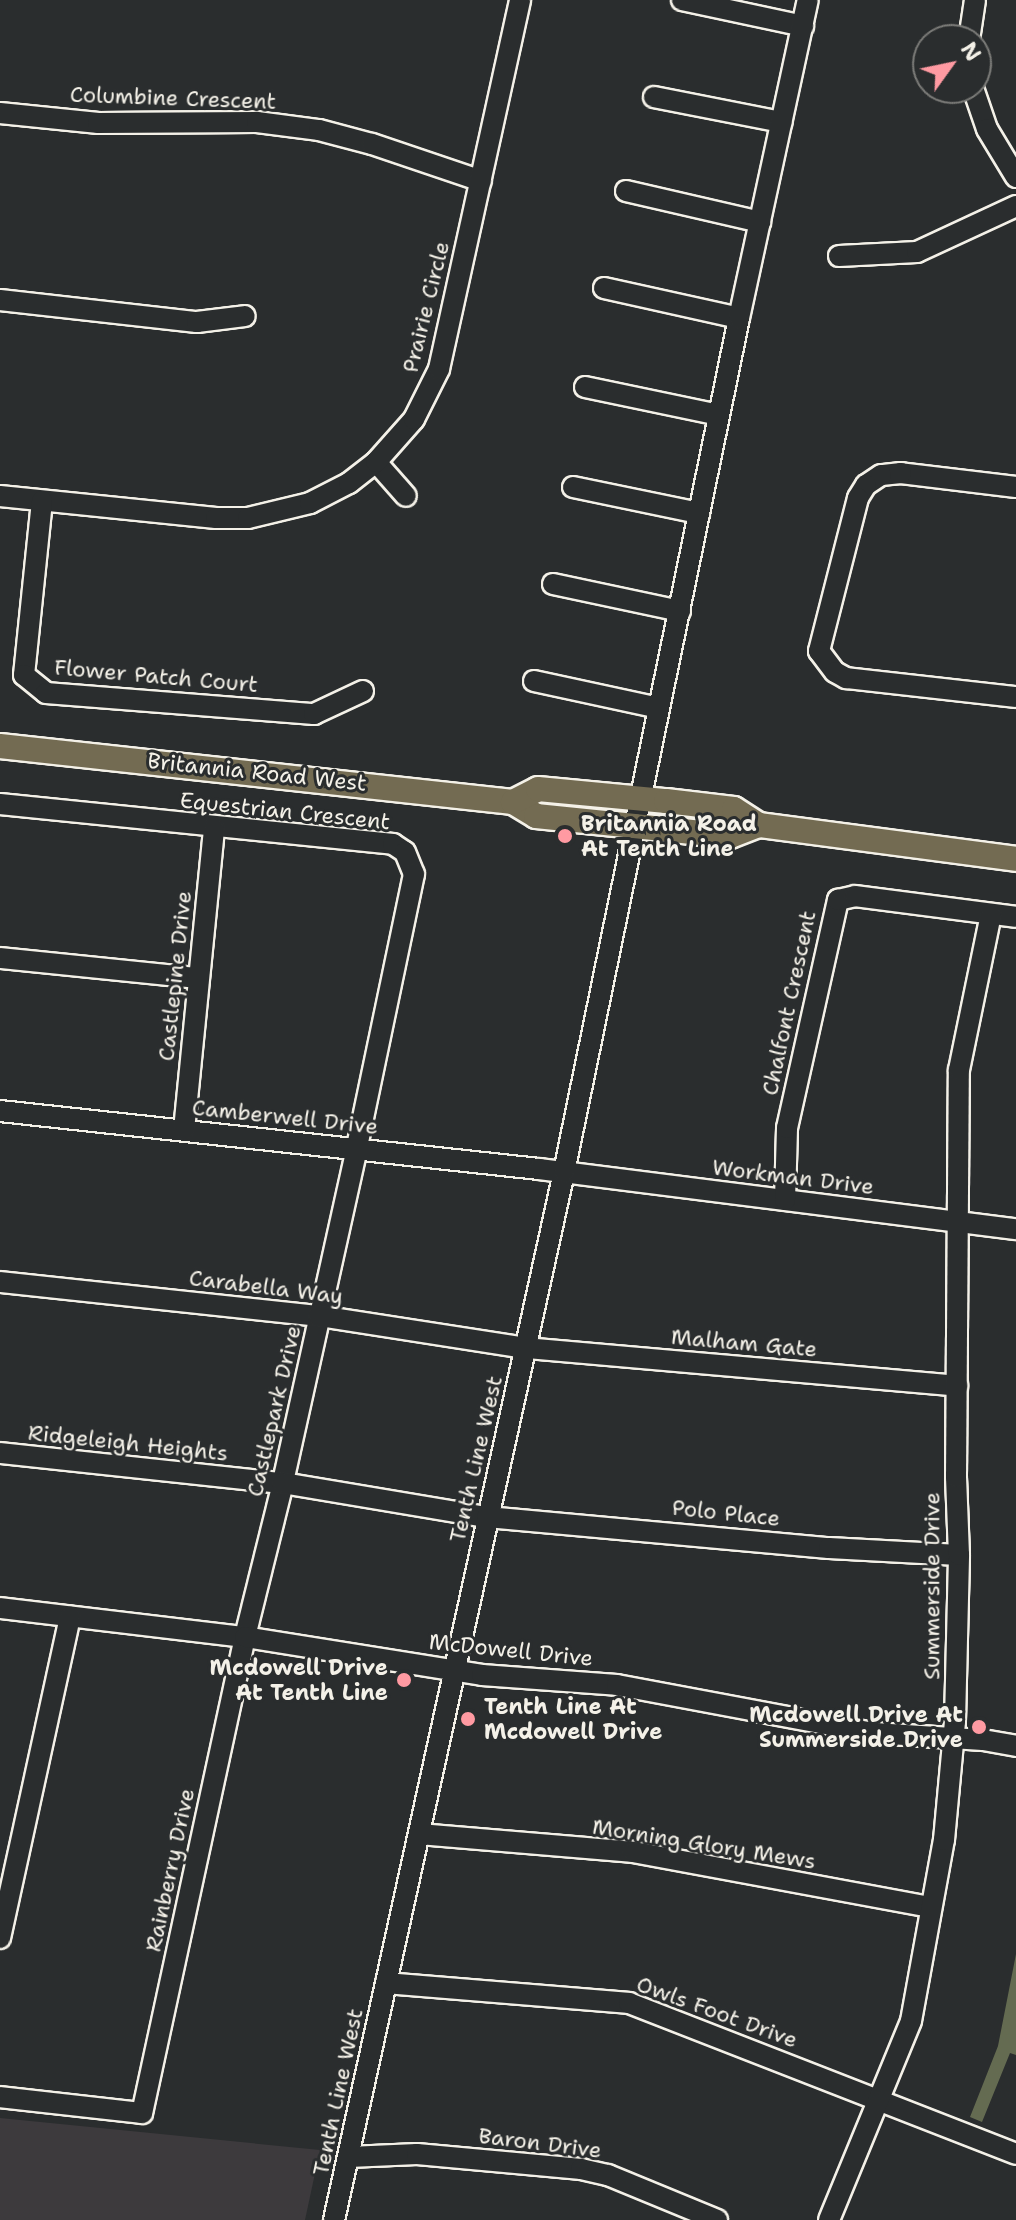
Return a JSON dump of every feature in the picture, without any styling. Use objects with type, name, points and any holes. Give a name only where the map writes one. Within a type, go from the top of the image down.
[{"type":"main road","name":"Britannia Road West","points":[[0,746],[513,802],[536,816],[730,836],[759,825]]},
{"type":"main road","name":"Britannia Road West","points":[[513,802],[538,789],[640,798],[734,809],[759,825],[1016,859]]},
{"type":"street","name":"Prairie Circle","points":[[0,496],[216,518],[262,516],[294,508],[333,492],[376,462],[414,419],[433,385],[443,353],[520,0]]},
{"type":"street","points":[[682,0],[803,26]]},
{"type":"street","name":"Tenth Line West","points":[[334,2220],[564,1172],[739,318],[808,0]]},
{"type":"street","points":[[971,24],[975,0]]},
{"type":"street","points":[[654,97],[782,122]]},
{"type":"street","points":[[978,104],[987,129],[1016,177]]},
{"type":"street","name":"Columbine Crescent","points":[[0,113],[98,123],[257,122],[319,130],[372,144],[481,181]]},
{"type":"street","points":[[626,191],[760,222]]},
{"type":"street","points":[[839,256],[917,252],[1016,206]]},
{"type":"street","points":[[604,288],[739,318]]},
{"type":"street","points":[[0,300],[197,322],[245,316]]},
{"type":"street","points":[[585,387],[719,415]]},
{"type":"street","points":[[376,462],[406,496]]},
{"type":"street","points":[[1016,487],[901,473],[881,475],[866,485],[858,498],[819,651],[835,672],[846,678],[1016,697]]},
{"type":"street","points":[[573,487],[699,513]]},
{"type":"street","name":"Flower Patch Court","points":[[42,501],[24,675],[46,693],[314,714],[363,691]]},
{"type":"street","points":[[553,584],[680,611]]},
{"type":"street","points":[[534,681],[659,708]]},
{"type":"street","name":"Equestrian Crescent","points":[[0,804],[393,844],[411,861],[414,874],[357,1148]]},
{"type":"street","name":"Castlepine Drive","points":[[184,1130],[214,828]]},
{"type":"street","name":"Chalfont Crescent","points":[[785,1200],[787,1128],[838,900],[855,896],[1016,917]]},
{"type":"street","name":"Summerside Drive","points":[[829,2220],[876,2099],[911,2021],[944,1840],[954,1738],[959,1555],[956,1221],[959,1070],[991,914]]},
{"type":"street","points":[[0,958],[198,978]]},
{"type":"street","name":"Camberwell Drive","points":[[0,1111],[564,1172]]},
{"type":"street","name":"Castlepark Drive","points":[[245,1637],[283,1483],[357,1148]]},
{"type":"street","name":"Workman Drive","points":[[564,1172],[1016,1229]]},
{"type":"street","name":"Carabella Way","points":[[0,1282],[319,1316],[526,1348]]},
{"type":"street","name":"Malham Gate","points":[[526,1348],[957,1386]]},
{"type":"street","name":"Ridgeleigh Heights","points":[[0,1453],[283,1483],[487,1517]]},
{"type":"street","name":"Polo Place","points":[[487,1517],[829,1548],[959,1555]]},
{"type":"street","name":"McDowell Drive","points":[[0,1608],[245,1637],[456,1671],[617,1685],[846,1729],[1016,1746]]},
{"type":"street","points":[[0,1938],[70,1617]]},
{"type":"street","name":"Rainberry Drive","points":[[0,2097],[142,2113],[245,1637]]},
{"type":"street","name":"Morning Glory Mews","points":[[420,1834],[633,1852],[931,1907]]},
{"type":"street","name":"Owls Foot Drive","points":[[386,1983],[629,2003],[1016,2154]]},
{"type":"street","name":"Baron Drive","points":[[349,2157],[417,2154],[581,2169],[608,2175],[717,2220]]},
{"type":"shaded area","points":[[0,2118],[320,2150],[305,2220],[0,2220]]},
{"type":"green space","points":[[1016,1954],[1016,2055],[1010,2053],[982,2122],[970,2117],[998,2046]]},
{"type":"place","name":"Britannia Road At Tenth Line","points":[[565,836]]},
{"type":"place","name":"Mcdowell Drive At Tenth Line","points":[[404,1680]]},
{"type":"place","name":"Tenth Line At Mcdowell Drive","points":[[468,1719]]},
{"type":"place","name":"Mcdowell Drive At Summerside Drive","points":[[979,1727]]}]
